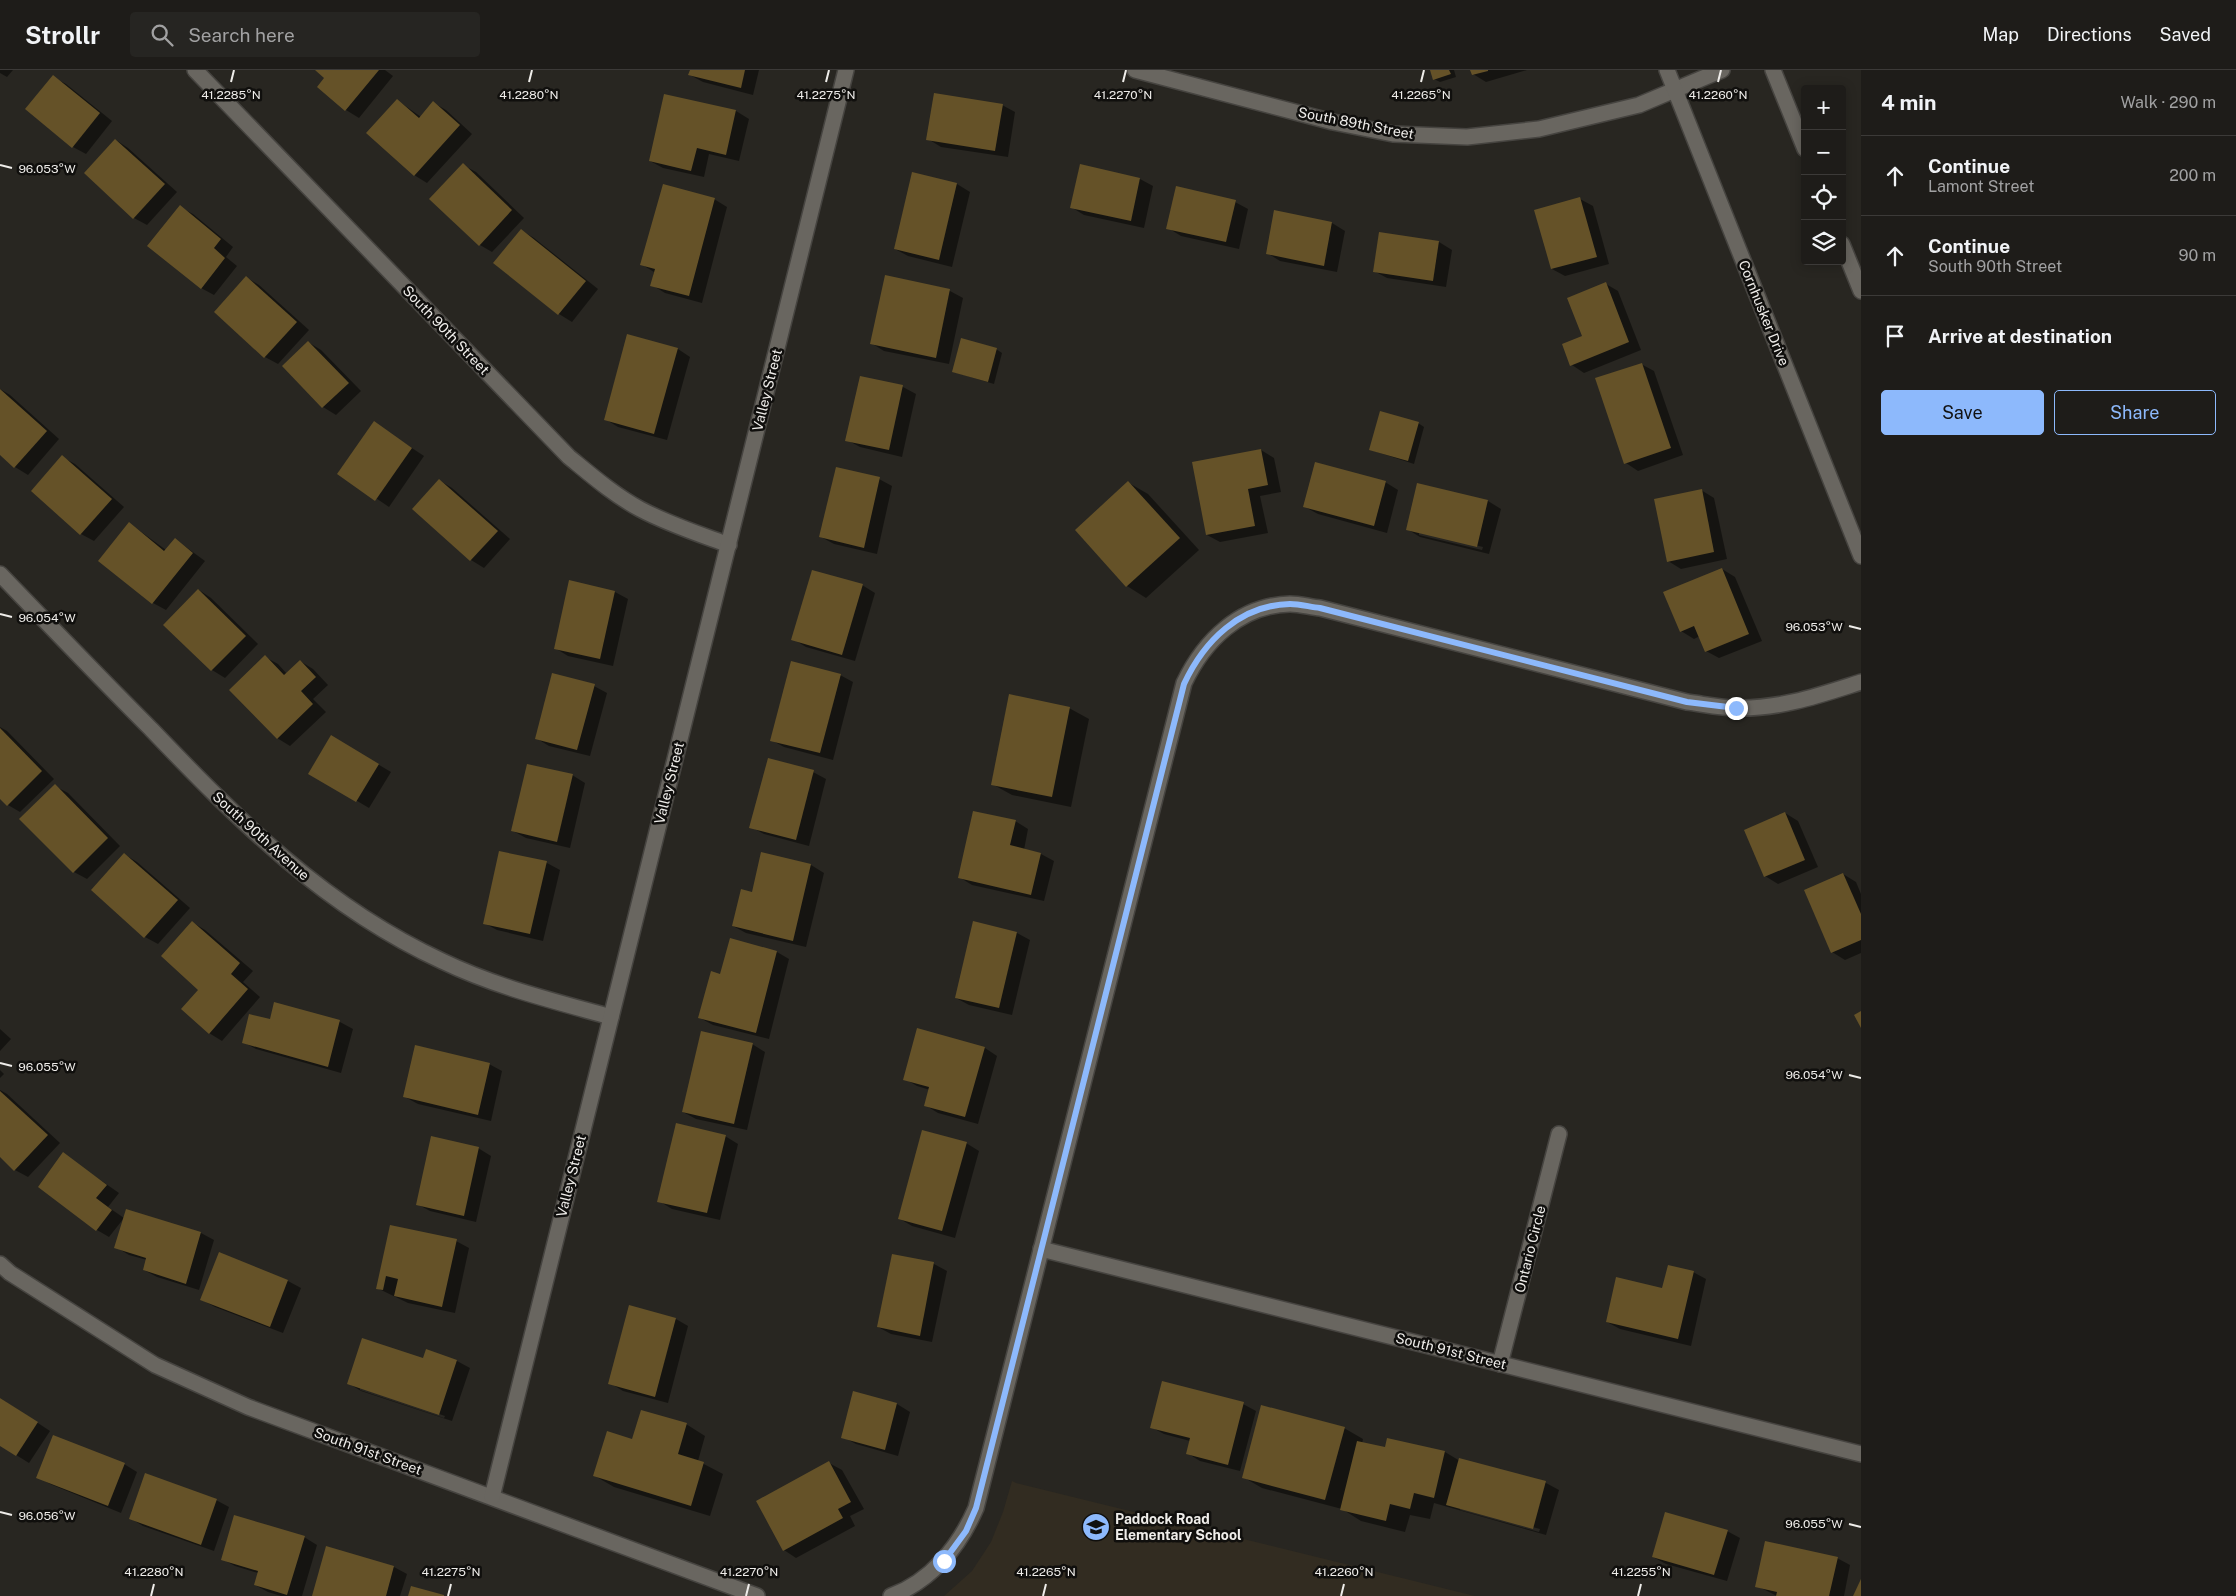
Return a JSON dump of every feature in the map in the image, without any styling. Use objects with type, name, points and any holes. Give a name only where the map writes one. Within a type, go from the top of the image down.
[{"type":"street","name":"South 90th Street","points":[[195,70],[569,456],[602,485],[639,508],[670,523],[729,545]]},
{"type":"street","name":"Valley Street","points":[[492,1497],[846,70]]},
{"type":"street","name":"South 89th Street","points":[[1135,70],[1333,122],[1393,134],[1430,136],[1476,136],[1539,128],[1638,105],[1722,70]]},
{"type":"street","name":"Cornhusker Drive","points":[[1667,70],[1861,556]]},
{"type":"street","points":[[1773,70],[1801,140]]},
{"type":"street","points":[[1846,254],[1861,291]]},
{"type":"street","name":"South 90th Avenue","points":[[0,574],[210,791],[259,838],[302,874],[369,922],[442,961],[510,988],[611,1017]]},
{"type":"street","points":[[891,1596],[923,1579],[944,1561],[966,1531],[976,1508],[1184,684],[1194,663],[1225,627],[1251,613],[1276,606],[1291,604],[1320,608],[1687,702],[1726,707],[1772,707],[1804,701],[1861,682]]},
{"type":"street","name":"Ontario Circle","points":[[1500,1364],[1559,1134]]},
{"type":"street","name":"South 91st Street","points":[[1041,1249],[1861,1454]]},
{"type":"street","name":"South 91st Street","points":[[0,1264],[10,1273],[155,1365],[248,1407],[757,1596]]},
{"type":"shaded area","name":"Paddock Road Elementary School","points":[[1012,1481],[1475,1596],[944,1596],[972,1571],[991,1542],[1003,1512]]},
{"type":"building","points":[[315,70],[379,70],[345,111],[317,87],[324,78]]},
{"type":"building","points":[[690,70],[745,70],[741,88],[688,75]]},
{"type":"building","points":[[1430,70],[1449,70],[1451,74],[1433,80]]},
{"type":"building","points":[[1470,70],[1488,70],[1488,71],[1472,75]]},
{"type":"building","points":[[53,75],[100,113],[72,148],[25,109]]},
{"type":"building","points":[[934,93],[1003,104],[995,151],[926,140]]},
{"type":"building","points":[[664,94],[736,110],[726,155],[697,148],[691,171],[649,161]]},
{"type":"building","points":[[397,99],[419,118],[433,101],[460,125],[414,176],[366,133]]},
{"type":"building","points":[[115,139],[165,184],[133,219],[84,173]]},
{"type":"building","points":[[463,163],[512,210],[479,246],[429,199]]},
{"type":"building","points":[[1080,164],[1140,178],[1131,221],[1070,208]]},
{"type":"building","points":[[912,172],[957,183],[939,260],[894,249]]},
{"type":"building","points":[[663,184],[715,198],[689,296],[650,286],[655,269],[640,265]]},
{"type":"building","points":[[1176,186],[1236,200],[1226,242],[1166,229]]},
{"type":"building","points":[[1580,197],[1597,257],[1551,269],[1534,210]]},
{"type":"building","points":[[180,205],[221,239],[214,248],[225,258],[201,289],[147,246]]},
{"type":"building","points":[[1274,210],[1332,222],[1324,266],[1266,254]]},
{"type":"building","points":[[521,229],[586,281],[558,315],[493,263]]},
{"type":"building","points":[[1379,232],[1439,241],[1433,281],[1373,272]]},
{"type":"building","points":[[885,275],[950,289],[936,358],[870,344]]},
{"type":"building","points":[[246,276],[297,322],[264,358],[214,312]]},
{"type":"building","points":[[1606,282],[1629,342],[1570,366],[1562,344],[1582,336],[1567,298]]},
{"type":"building","points":[[627,334],[678,348],[654,434],[604,420]]},
{"type":"building","points":[[961,338],[997,348],[988,382],[952,372]]},
{"type":"building","points":[[308,341],[349,383],[322,408],[282,366]]},
{"type":"building","points":[[1642,363],[1671,448],[1624,464],[1595,378]]},
{"type":"building","points":[[860,376],[903,385],[889,450],[845,441]]},
{"type":"building","points":[[0,389],[47,431],[14,468],[0,455]]},
{"type":"building","points":[[1380,411],[1419,422],[1408,461],[1369,450]]},
{"type":"building","points":[[374,421],[412,448],[375,501],[337,474]]},
{"type":"building","points":[[1261,449],[1268,485],[1248,489],[1255,526],[1206,535],[1192,462]]},
{"type":"building","points":[[62,455],[112,499],[80,535],[31,491]]},
{"type":"building","points":[[1315,462],[1386,481],[1374,526],[1303,507]]},
{"type":"building","points":[[836,467],[880,477],[864,548],[819,537]]},
{"type":"building","points":[[439,479],[498,531],[470,561],[412,509]]},
{"type":"building","points":[[1128,481],[1180,538],[1126,587],[1075,530]]},
{"type":"building","points":[[1417,483],[1488,500],[1477,547],[1406,530]]},
{"type":"building","points":[[1702,489],[1714,552],[1667,562],[1654,499]]},
{"type":"building","points":[[129,522],[164,551],[175,538],[193,553],[152,604],[98,561]]},
{"type":"building","points":[[1722,568],[1749,634],[1705,652],[1694,626],[1680,632],[1663,592]]},
{"type":"building","points":[[812,570],[863,584],[842,655],[791,640]]},
{"type":"building","points":[[569,580],[615,591],[600,659],[554,649]]},
{"type":"building","points":[[198,589],[246,636],[211,671],[163,625]]},
{"type":"building","points":[[265,655],[284,675],[300,660],[316,677],[301,691],[313,704],[277,739],[229,690]]},
{"type":"building","points":[[791,661],[841,674],[820,753],[770,741]]},
{"type":"building","points":[[552,673],[595,684],[577,750],[535,739]]},
{"type":"building","points":[[1009,694],[1070,707],[1052,797],[991,785]]},
{"type":"building","points":[[0,728],[42,771],[7,806],[0,799]]},
{"type":"building","points":[[331,735],[379,764],[356,802],[308,774]]},
{"type":"building","points":[[768,758],[814,770],[796,840],[749,828]]},
{"type":"building","points":[[527,764],[573,774],[557,842],[511,831]]},
{"type":"building","points":[[55,784],[108,838],[73,873],[19,819]]},
{"type":"building","points":[[973,811],[1016,820],[1010,845],[1041,853],[1031,895],[958,878]]},
{"type":"building","points":[[1785,812],[1805,860],[1764,877],[1744,830]]},
{"type":"building","points":[[499,851],[547,861],[530,934],[483,924]]},
{"type":"building","points":[[761,852],[811,864],[793,941],[732,926],[741,889],[752,892]]},
{"type":"building","points":[[124,853],[178,900],[144,938],[91,890]]},
{"type":"building","points":[[1843,873],[1861,914],[1861,940],[1831,953],[1804,890]]},
{"type":"building","points":[[192,921],[240,963],[231,974],[248,989],[209,1034],[181,1009],[198,990],[161,956]]},
{"type":"building","points":[[973,921],[1017,932],[999,1008],[955,998]]},
{"type":"building","points":[[730,938],[777,951],[756,1033],[698,1018],[711,971],[720,974]]},
{"type":"building","points":[[274,1002],[340,1020],[328,1067],[242,1043],[249,1014],[270,1019]]},
{"type":"building","points":[[1861,1011],[1861,1028],[1854,1015]]},
{"type":"building","points":[[917,1028],[985,1047],[965,1117],[924,1106],[929,1087],[903,1080]]},
{"type":"building","points":[[701,1031],[753,1043],[734,1124],[682,1112]]},
{"type":"building","points":[[415,1045],[490,1063],[478,1115],[403,1097]]},
{"type":"building","points":[[0,1091],[48,1135],[14,1171],[0,1157]]},
{"type":"building","points":[[676,1123],[726,1135],[707,1213],[657,1202]]},
{"type":"building","points":[[922,1130],[967,1142],[942,1231],[898,1219]]},
{"type":"building","points":[[431,1136],[479,1147],[464,1216],[416,1205]]},
{"type":"building","points":[[63,1152],[107,1185],[96,1198],[112,1210],[96,1231],[38,1187]]},
{"type":"building","points":[[126,1209],[201,1232],[186,1284],[143,1270],[146,1258],[114,1248]]},
{"type":"building","points":[[390,1225],[457,1239],[442,1307],[394,1296],[398,1279],[386,1276],[383,1290],[376,1289]]},
{"type":"building","points":[[219,1252],[288,1280],[270,1327],[200,1300]]},
{"type":"building","points":[[892,1254],[934,1262],[920,1336],[877,1327]]},
{"type":"building","points":[[1668,1265],[1694,1271],[1678,1339],[1606,1322],[1616,1277],[1662,1288]]},
{"type":"building","points":[[629,1305],[676,1318],[655,1397],[608,1384]]},
{"type":"building","points":[[362,1338],[423,1358],[426,1349],[457,1360],[439,1415],[347,1384]]},
{"type":"building","points":[[1162,1381],[1244,1402],[1228,1465],[1186,1454],[1190,1438],[1150,1428]]},
{"type":"building","points":[[853,1391],[897,1403],[885,1450],[841,1438]]},
{"type":"building","points":[[0,1398],[38,1422],[16,1456],[0,1446]]},
{"type":"building","points":[[1261,1405],[1345,1427],[1325,1500],[1242,1478]]},
{"type":"building","points":[[641,1410],[687,1423],[678,1454],[704,1462],[691,1506],[593,1476],[607,1431],[632,1439]]},
{"type":"building","points":[[53,1435],[125,1463],[108,1506],[36,1478]]},
{"type":"building","points":[[1387,1438],[1445,1451],[1434,1498],[1414,1493],[1410,1509],[1390,1504],[1386,1521],[1340,1510],[1357,1441],[1385,1447]]},
{"type":"building","points":[[1459,1458],[1546,1481],[1533,1529],[1446,1505]]},
{"type":"building","points":[[829,1461],[851,1502],[838,1509],[843,1518],[783,1551],[756,1501]]},
{"type":"building","points":[[145,1473],[217,1499],[201,1545],[129,1519]]},
{"type":"building","points":[[1665,1512],[1728,1530],[1714,1575],[1652,1557]]},
{"type":"building","points":[[234,1515],[305,1536],[287,1595],[254,1585],[258,1571],[221,1560]]},
{"type":"building","points":[[1765,1541],[1838,1557],[1829,1596],[1776,1596],[1777,1592],[1755,1587]]},
{"type":"building","points":[[326,1546],[394,1566],[386,1596],[312,1596]]},
{"type":"building","points":[[1861,1579],[1861,1596],[1853,1596]]},
{"type":"building","points":[[411,1586],[444,1595],[444,1596],[408,1596]]},
{"type":"place","name":"Paddock Road Elementary School","points":[[1096,1527]]},
{"type":"route","points":[[944,1561],[966,1531],[976,1508],[1184,684],[1194,663],[1212,640],[1225,627],[1251,613],[1291,604],[1320,608],[1687,702],[1736,708]]}]
